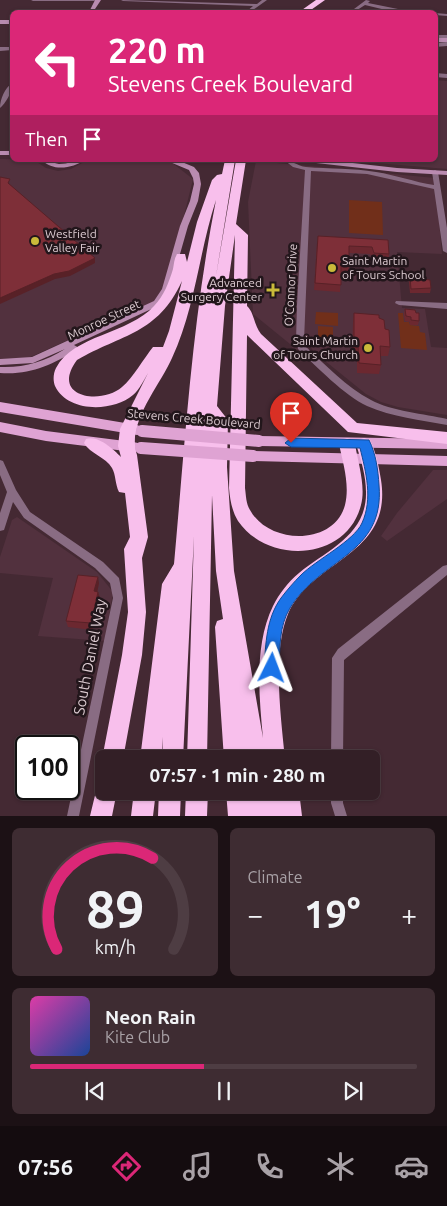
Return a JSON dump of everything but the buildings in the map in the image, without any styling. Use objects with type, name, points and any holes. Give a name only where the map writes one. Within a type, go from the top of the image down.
[{"type":"highway","points":[[295,10],[310,0]]},
{"type":"highway","points":[[306,10],[320,0]]},
{"type":"highway","points":[[198,750],[202,590],[210,408],[218,306],[241,162]]},
{"type":"highway","points":[[134,557],[139,537],[129,455],[133,447],[135,430],[148,386],[170,346],[190,282],[198,240],[209,203],[218,180],[228,166]]},
{"type":"highway","points":[[173,750],[183,566],[204,317],[212,253],[228,166]]},
{"type":"highway","points":[[231,226],[242,235],[236,488],[240,508],[245,517],[262,533],[282,542],[310,543],[333,535],[343,526],[353,505],[354,494],[348,451]]},
{"type":"highway","points":[[178,319],[141,375],[122,396],[101,402],[82,402],[74,398],[62,386],[59,374],[72,357],[145,321],[158,311],[171,294],[181,258]]},
{"type":"highway","points":[[240,292],[247,321],[256,337],[348,424],[358,429],[396,431],[447,438]]},
{"type":"highway","points":[[210,408],[220,420],[219,467],[225,571],[254,750]]},
{"type":"highway","points":[[92,443],[115,458],[122,471],[134,557],[136,626],[114,750]]},
{"type":"highway","points":[[274,750],[272,678],[275,625],[285,603],[306,579],[349,547],[368,526],[374,500],[372,470],[366,451]]},
{"type":"highway","points":[[151,750],[171,584],[183,566]]},
{"type":"highway","points":[[225,571],[221,588],[234,750]]},
{"type":"highway","points":[[272,678],[283,750]]},
{"type":"highway","points":[[101,816],[104,800]]},
{"type":"highway","points":[[142,816],[144,800]]},
{"type":"highway","points":[[168,816],[169,800]]},
{"type":"highway","points":[[196,816],[197,800]]},
{"type":"highway","points":[[238,800],[239,816]]},
{"type":"highway","points":[[259,800],[260,816]]},
{"type":"highway","points":[[278,800],[279,816]]},
{"type":"highway","points":[[289,800],[291,816]]},
{"type":"main road","points":[[47,162],[57,166],[73,162]]},
{"type":"main road","name":"Monroe Street","points":[[0,362],[33,360],[157,303],[166,289],[184,226],[188,220],[199,188],[199,180],[186,165],[176,162]]},
{"type":"main road","points":[[328,162],[447,173]]},
{"type":"main road","name":"Monroe Street","points":[[0,370],[22,370],[47,363],[68,350],[150,311],[160,304],[167,295],[181,258],[189,226],[188,220]]},
{"type":"main road","name":"Stevens Creek Boulevard","points":[[0,407],[135,430],[348,451]]},
{"type":"main road","name":"Stevens Creek Boulevard","points":[[0,426],[92,443],[259,457],[447,444]]},
{"type":"main road","name":"Stevens Creek Boulevard","points":[[366,451],[447,461]]},
{"type":"street","points":[[33,0],[96,0]]},
{"type":"street","points":[[123,0],[202,1],[257,5]]},
{"type":"street","points":[[251,10],[265,0]]},
{"type":"street","points":[[355,10],[370,0]]},
{"type":"street","points":[[365,4],[390,10]]},
{"type":"street","points":[[0,106],[10,88]]},
{"type":"street","points":[[289,162],[295,167],[390,176],[418,185],[438,187]]},
{"type":"street","name":"O’Connor Drive","points":[[308,169],[301,305],[301,347],[340,382],[370,403],[389,410],[447,422]]},
{"type":"street","points":[[435,172],[447,251]]},
{"type":"street","points":[[399,303],[447,306]]},
{"type":"street","name":"South Daniel Way","points":[[0,464],[12,492],[27,515],[99,566],[115,580],[118,598],[73,816]]},
{"type":"street","points":[[0,527],[12,492]]},
{"type":"street","points":[[338,750],[338,658],[342,652],[447,569]]},
{"type":"shaded area","points":[[438,80],[447,81],[447,169],[365,162],[438,162]]},
{"type":"shaded area","name":"Westfield Valley Fair","points":[[0,159],[10,159],[10,162],[37,162],[46,168],[58,171],[71,169],[84,162],[171,162],[193,179],[165,293],[153,302],[28,358],[0,359]]},
{"type":"shaded area","points":[[256,162],[435,178],[442,254],[397,252],[402,308],[425,309],[431,347],[447,348],[447,415],[398,407],[381,402],[366,394],[314,352],[310,346],[308,350],[293,349],[290,344],[253,314],[248,202]]},
{"type":"shaded area","points":[[349,200],[382,202],[383,235],[349,233]]},
{"type":"shaded area","points":[[316,312],[338,313],[338,326],[315,324]]},
{"type":"shaded area","points":[[398,313],[403,313],[404,322],[419,326],[420,332],[425,333],[427,350],[401,348]]},
{"type":"shaded area","points":[[318,326],[333,327],[333,343],[318,342]]},
{"type":"shaded area","points":[[433,470],[447,470],[447,499],[387,541],[381,536],[397,513]]},
{"type":"shaded area","points":[[17,517],[97,572],[113,592],[105,641],[38,636],[53,578],[0,573],[0,557],[12,520]]},
{"type":"place","name":"Westfield Valley Fair","points":[[35,241]]},
{"type":"place","name":"Saint Martin of Tours School","points":[[332,268]]},
{"type":"place","name":"Advanced Surgery Center","points":[[273,290]]},
{"type":"place","name":"Saint Martin of Tours Church","points":[[368,348]]},
{"type":"route","points":[[272,668],[275,625],[285,603],[297,587],[306,579],[360,537],[368,526],[374,500],[372,470],[364,444],[291,443]]}]
